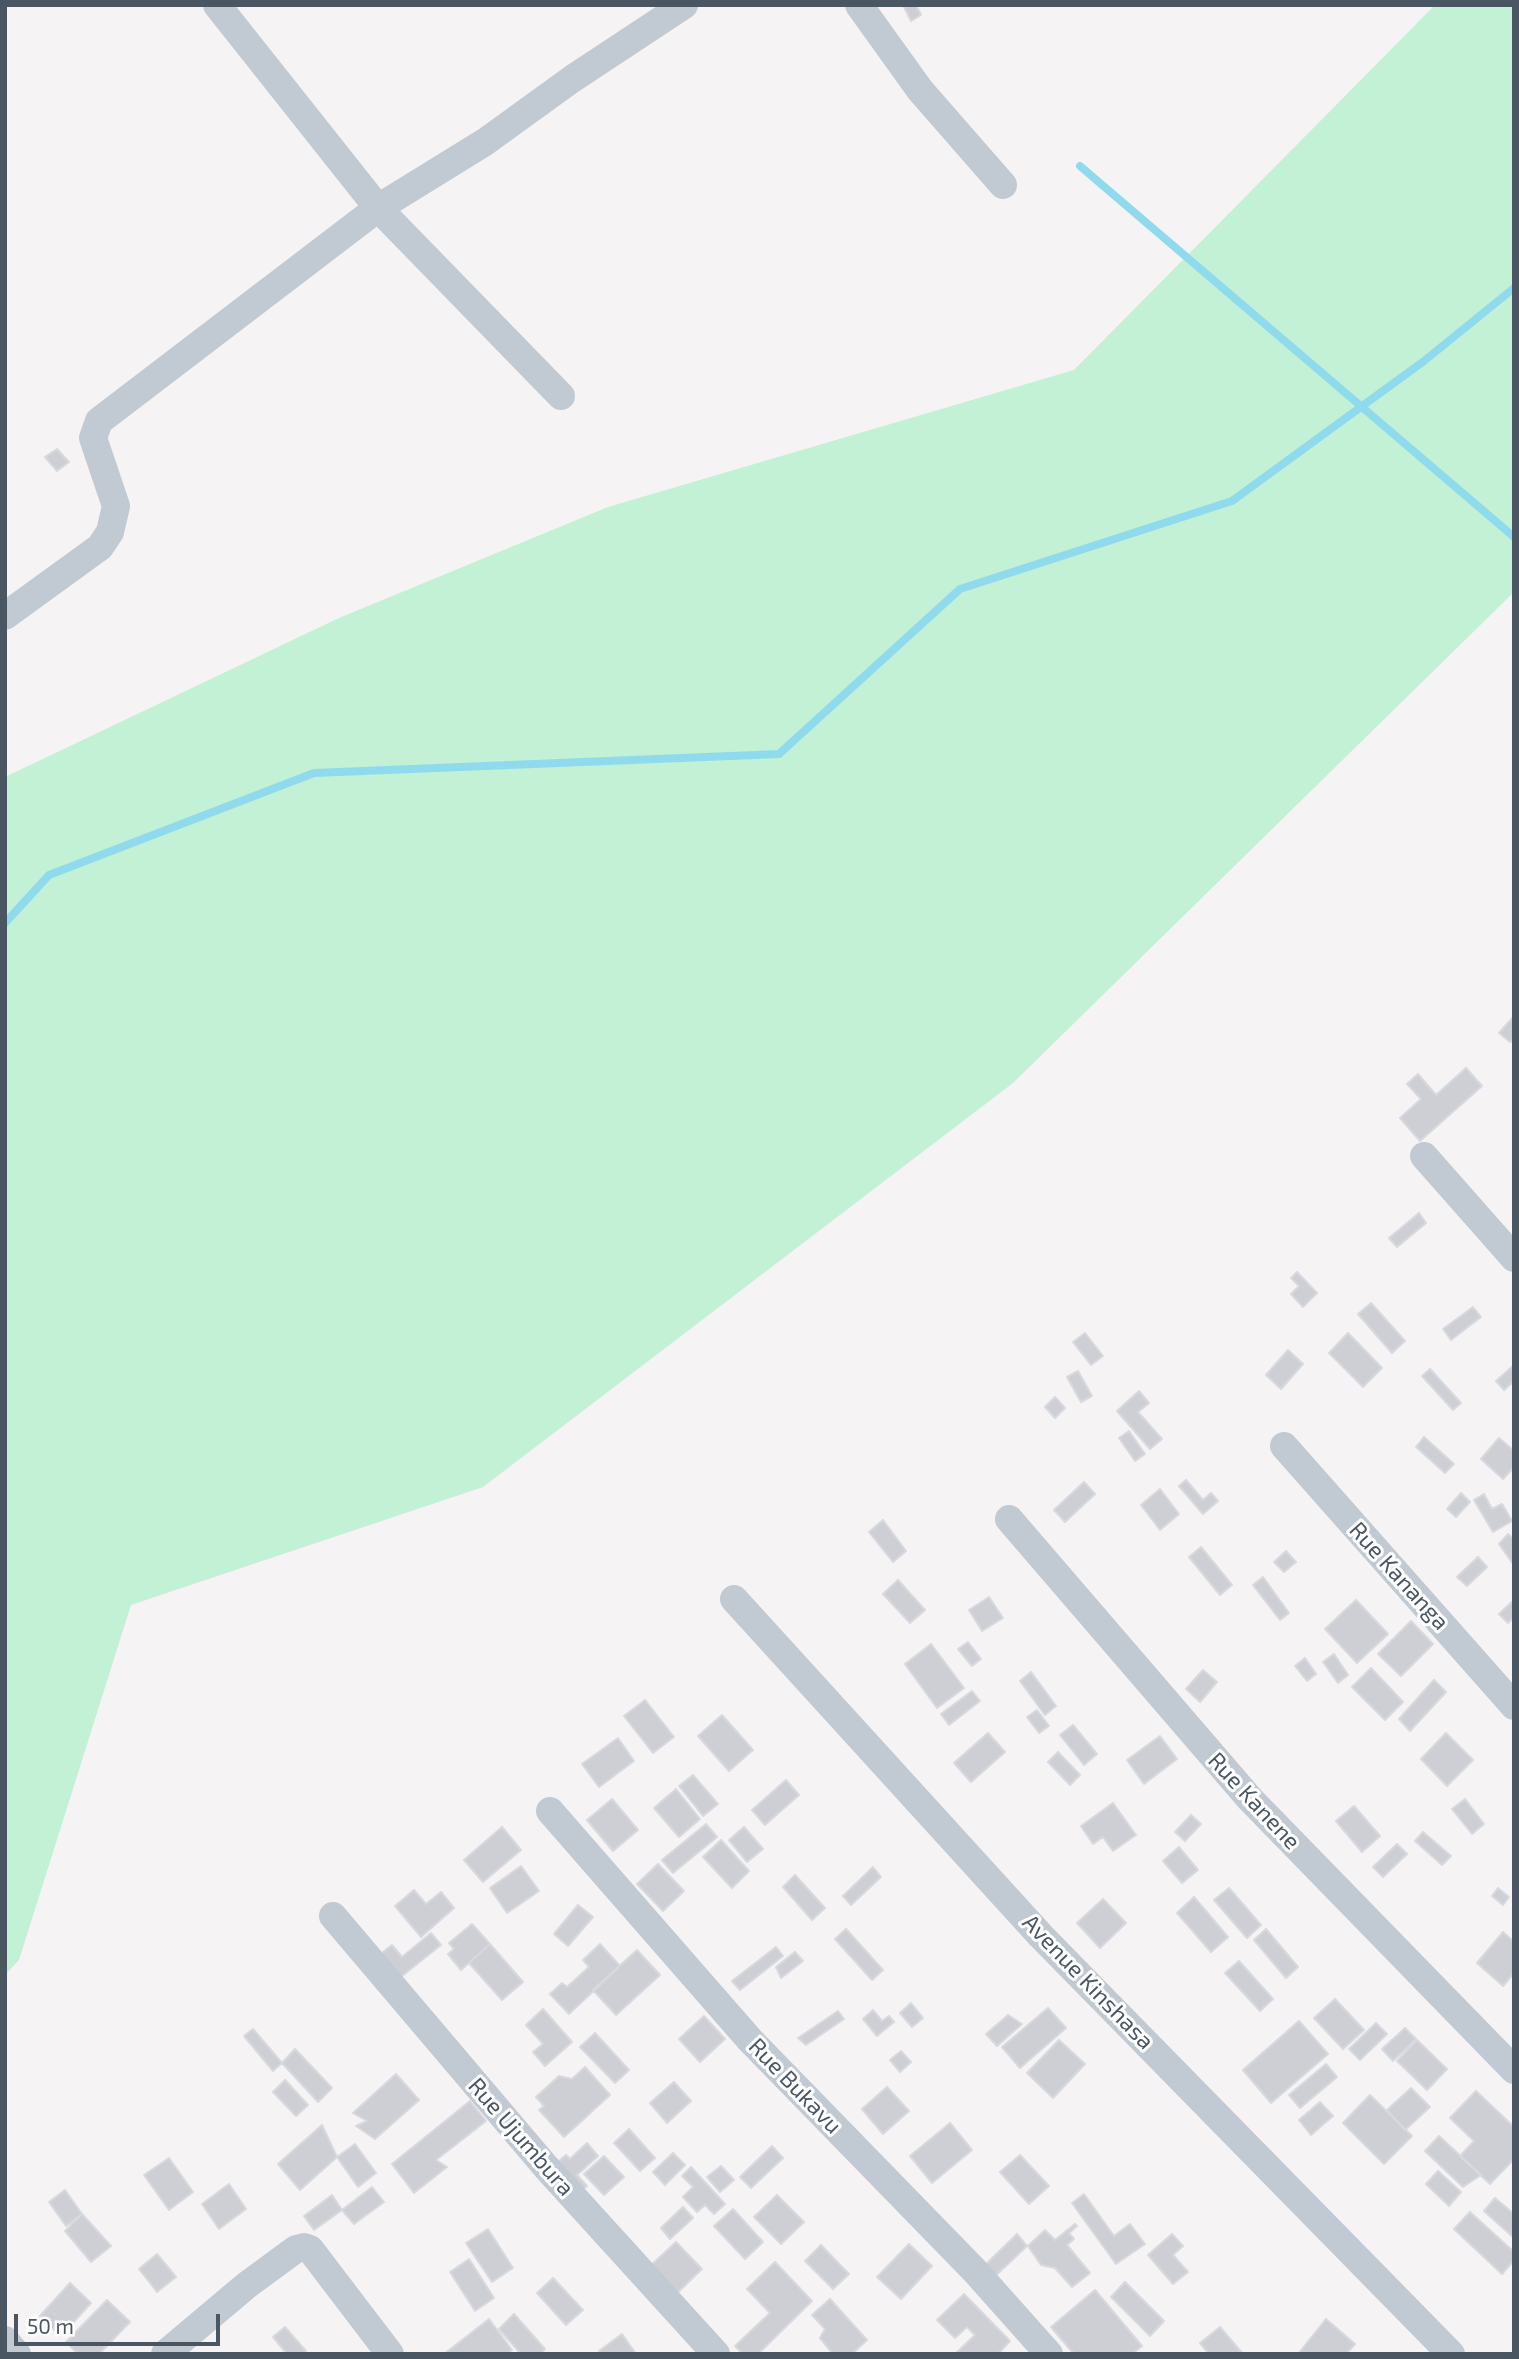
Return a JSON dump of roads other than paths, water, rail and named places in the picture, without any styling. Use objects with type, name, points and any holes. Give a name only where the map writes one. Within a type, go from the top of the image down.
[{"type":"street","points":[[217,5],[378,208],[561,396]]},
{"type":"street","points":[[5,616],[100,547],[110,532],[116,506],[93,438],[99,421],[378,208],[485,142],[684,5]]},
{"type":"street","points":[[859,5],[920,90],[1003,184]]},
{"type":"street","points":[[1424,1156],[1514,1258]]},
{"type":"street","name":"Rue Kananga","points":[[1284,1446],[1514,1706]]},
{"type":"street","name":"Rue Kanene","points":[[1009,1520],[1250,1799],[1514,2070]]},
{"type":"street","name":"Avenue Kinshasa","points":[[734,1599],[1041,1936],[1451,2354]]},
{"type":"street","name":"Rue Bukavu","points":[[550,1811],[750,2040],[965,2261],[1049,2354]]},
{"type":"street","name":"Rue Ujumbura","points":[[333,1916],[546,2167],[716,2354]]},
{"type":"street","points":[[165,2354],[247,2285],[296,2249],[304,2247],[310,2249],[390,2354]]},
{"type":"street","points":[[5,2340],[17,2354]]},
{"type":"waterway","points":[[1080,166],[1514,537]]},
{"type":"waterway","points":[[5,923],[49,875],[314,773],[779,754],[960,589],[1232,501],[1424,361],[1514,288]]}]
